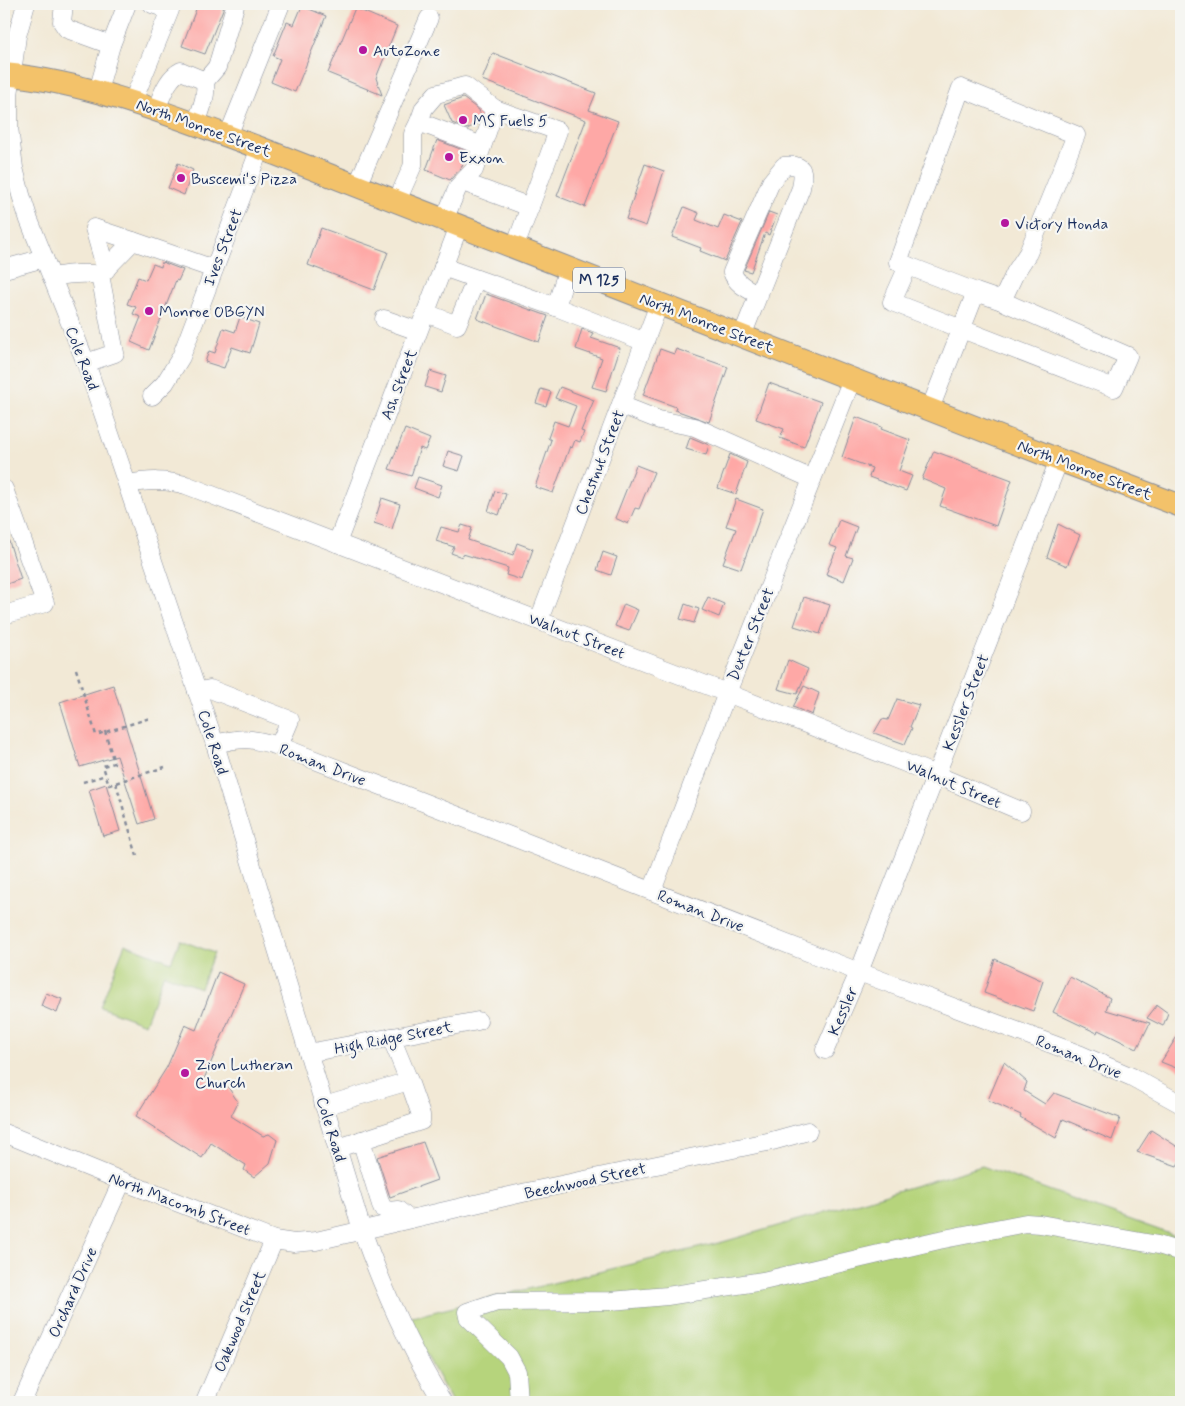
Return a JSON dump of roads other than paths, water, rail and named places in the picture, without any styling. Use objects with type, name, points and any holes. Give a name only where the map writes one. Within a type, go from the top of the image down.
[{"type":"main road","name":"North Monroe Street","points":[[7,74],[98,91],[156,109],[1181,506]]},
{"type":"street","name":"Cole Road","points":[[26,4],[7,74],[9,127],[14,168],[29,220],[86,363],[215,744],[362,1230],[386,1293],[407,1337],[443,1402]]},
{"type":"street","points":[[64,4],[62,22],[67,29],[111,45]]},
{"type":"street","points":[[98,91],[111,45],[127,4]]},
{"type":"street","points":[[133,101],[170,10],[152,4]]},
{"type":"street","points":[[228,136],[281,4]]},
{"type":"street","points":[[196,124],[205,100],[205,81],[217,67],[235,6]]},
{"type":"street","points":[[357,186],[429,18]]},
{"type":"street","points":[[156,109],[174,74],[181,71],[205,81]]},
{"type":"street","points":[[397,202],[413,165],[412,134],[420,122],[424,108],[436,94],[465,86],[494,109],[558,131],[515,247]]},
{"type":"street","points":[[908,266],[892,302],[1114,388],[1128,356],[1002,301],[898,262],[961,88],[1076,135],[1028,253],[1015,273],[1002,301]]},
{"type":"street","name":"Ash Street","points":[[337,543],[443,267],[458,187],[474,170],[494,109]]},
{"type":"street","points":[[420,122],[482,146]]},
{"type":"street","name":"Ives Street","points":[[152,396],[165,383],[181,357],[260,148]]},
{"type":"street","points":[[742,336],[759,295],[800,188],[803,175],[800,167],[795,164],[784,166],[771,182],[732,272],[741,285],[759,295]]},
{"type":"street","points":[[462,182],[530,208]]},
{"type":"street","points":[[86,363],[115,354],[94,228],[214,268]]},
{"type":"street","points":[[52,277],[103,273],[133,241]]},
{"type":"street","points":[[4,270],[44,258]]},
{"type":"street","points":[[443,267],[556,307],[645,342]]},
{"type":"street","points":[[556,307],[568,268]]},
{"type":"street","points":[[426,313],[456,325],[476,279]]},
{"type":"street","points":[[930,409],[976,292]]},
{"type":"street","name":"Chestnut Street","points":[[539,620],[659,304]]},
{"type":"street","points":[[384,319],[418,331]]},
{"type":"street","name":"Dexter Street","points":[[652,891],[727,693],[852,379]]},
{"type":"street","points":[[621,405],[659,420],[696,427],[812,479]]},
{"type":"street","name":"Kessler Street","points":[[859,972],[1059,460]]},
{"type":"street","name":"Walnut Street","points":[[128,484],[148,480],[167,480],[186,485],[727,693],[936,775],[1021,811]]},
{"type":"street","points":[[4,489],[45,603],[4,615]]},
{"type":"street","points":[[197,692],[210,689],[290,720],[279,746]]},
{"type":"street","name":"Roman Drive","points":[[215,744],[239,738],[257,740],[279,746],[859,972],[1081,1055],[1132,1078],[1181,1104]]},
{"type":"street","name":"Kessler","points":[[825,1050],[859,972]]},
{"type":"street","name":"High Ridge Street","points":[[308,1053],[478,1021]]},
{"type":"street","points":[[338,1148],[421,1121],[421,1115],[409,1081],[391,1037]]},
{"type":"street","points":[[324,1106],[409,1081]]},
{"type":"street","name":"Beechwood Street","points":[[362,1230],[527,1192],[772,1141],[808,1131]]},
{"type":"street","name":"North Macomb Street","points":[[4,1133],[122,1182],[274,1240],[294,1243],[316,1241],[362,1230]]},
{"type":"street","points":[[361,1140],[382,1208],[398,1210],[409,1219]]},
{"type":"street","name":"Orchard Drive","points":[[22,1402],[122,1182]]},
{"type":"street","points":[[519,1402],[516,1372],[509,1357],[468,1317],[467,1312],[497,1302],[611,1301],[667,1296],[763,1280],[930,1242],[1026,1223],[1158,1245],[1181,1252]]},
{"type":"street","name":"Oakwood Street","points":[[205,1402],[274,1240]]},
{"type":"place","name":"AutoZone","points":[[363,50]]},
{"type":"place","name":"MS Fuels 5","points":[[463,120]]},
{"type":"place","name":"Exxon","points":[[449,157]]},
{"type":"place","name":"Buscemi's Pizza","points":[[181,178]]},
{"type":"place","name":"Victory Honda","points":[[1005,223]]},
{"type":"place","name":"Monroe OBGYN","points":[[149,311]]},
{"type":"place","name":"Zion Lutheran Church","points":[[185,1073]]}]
